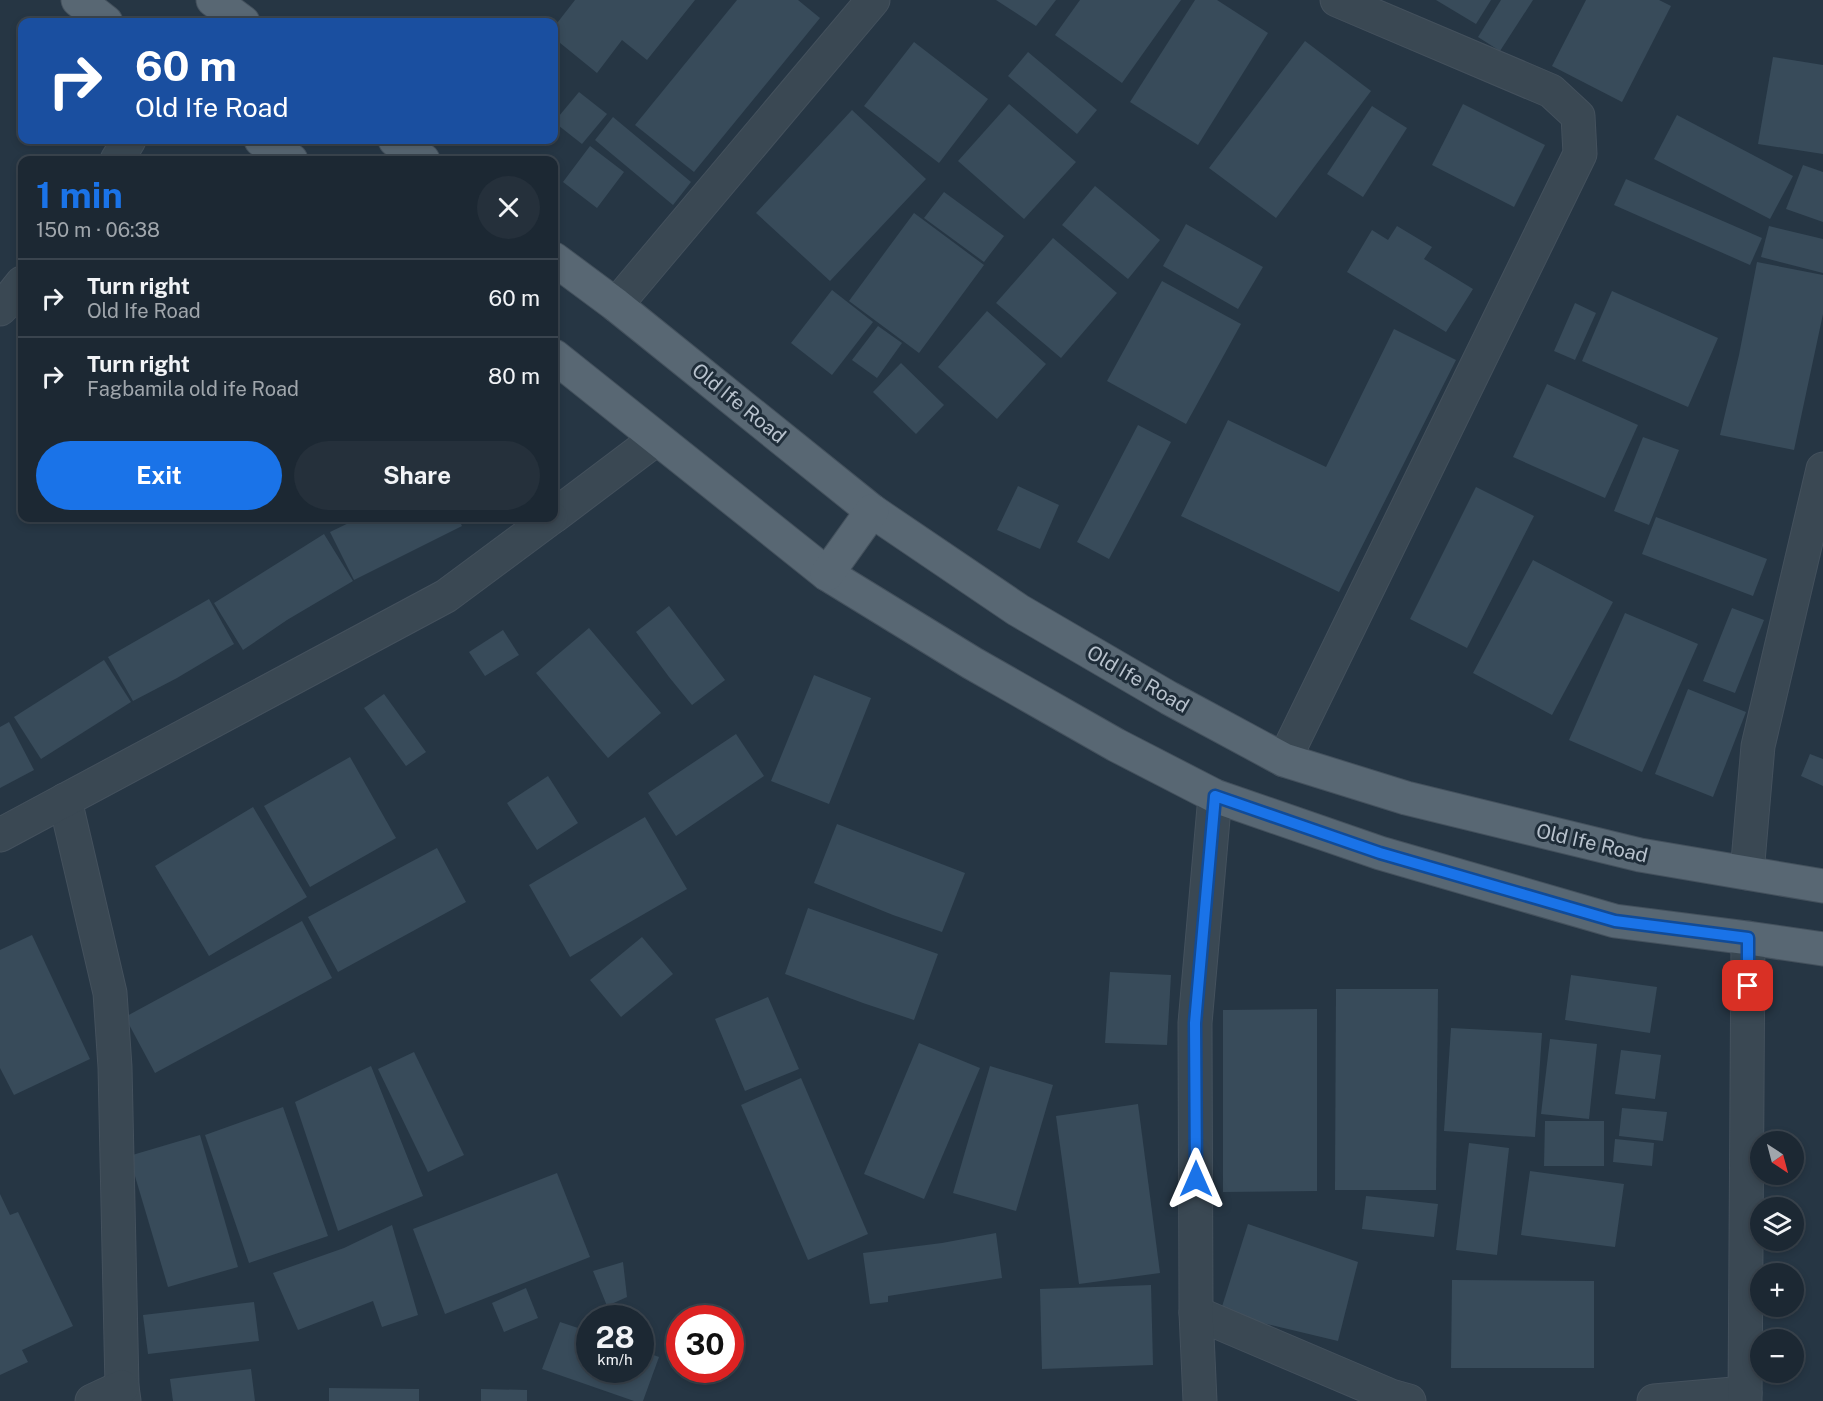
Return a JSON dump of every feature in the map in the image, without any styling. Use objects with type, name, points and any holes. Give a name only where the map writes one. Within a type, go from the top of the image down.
[{"type":"main road","points":[[78,0],[101,18]]},
{"type":"main road","points":[[213,0],[238,18]]},
{"type":"main road","points":[[267,144],[285,156]]},
{"type":"main road","points":[[401,144],[417,156]]},
{"type":"main road","name":"Old Ife Road","points":[[558,262],[616,304],[872,511],[1018,609],[1169,698],[1284,760],[1406,798],[1640,855],[1823,886]]},
{"type":"main road","points":[[558,359],[827,574],[992,674],[1116,745],[1215,796],[1380,853],[1615,921],[1823,949]]},
{"type":"main road","points":[[827,574],[872,511]]},
{"type":"street","points":[[616,304],[873,0]]},
{"type":"street","points":[[1284,760],[1580,154],[1578,116],[1551,91],[1338,0]]},
{"type":"street","points":[[0,309],[18,288]]},
{"type":"street","points":[[558,512],[656,439]]},
{"type":"street","points":[[1747,873],[1758,746],[1823,469]]},
{"type":"street","points":[[0,836],[446,596],[545,522]]},
{"type":"street","points":[[1200,1401],[1196,1313],[1195,1023],[1215,796]]},
{"type":"street","points":[[65,800],[110,993],[115,1067],[123,1394],[92,1401]]},
{"type":"street","points":[[1654,1401],[1745,1397],[1748,938]]},
{"type":"street","points":[[1196,1313],[1391,1396],[1409,1401]]},
{"type":"building","points":[[575,0],[695,0],[647,60],[622,40],[597,73],[558,41],[558,22]]},
{"type":"building","points":[[737,0],[798,0],[820,18],[694,172],[635,125]]},
{"type":"building","points":[[996,0],[1056,0],[1036,26]]},
{"type":"building","points":[[1080,0],[1181,0],[1122,83],[1055,35]]},
{"type":"building","points":[[1195,0],[1217,0],[1268,33],[1198,145],[1130,102]]},
{"type":"building","points":[[1436,0],[1491,0],[1476,24]]},
{"type":"building","points":[[1501,0],[1533,0],[1500,51],[1478,37]]},
{"type":"building","points":[[1586,0],[1659,0],[1671,6],[1622,102],[1552,66]]},
{"type":"building","points":[[1305,41],[1371,91],[1276,218],[1209,168]]},
{"type":"building","points":[[914,42],[988,99],[939,163],[864,106]]},
{"type":"building","points":[[1028,52],[1097,110],[1077,134],[1008,76]]},
{"type":"building","points":[[1773,57],[1823,65],[1823,154],[1758,144]]},
{"type":"building","points":[[579,92],[607,114],[582,144],[558,125],[558,117]]},
{"type":"building","points":[[1009,104],[1076,162],[1024,219],[958,161]]},
{"type":"building","points":[[1463,104],[1545,145],[1514,207],[1432,165]]},
{"type":"building","points":[[1372,106],[1407,128],[1363,197],[1327,174]]},
{"type":"building","points":[[852,110],[926,179],[830,281],[756,213]]},
{"type":"building","points":[[1677,115],[1793,176],[1770,219],[1654,159]]},
{"type":"building","points":[[613,117],[691,182],[673,205],[595,140]]},
{"type":"building","points":[[590,146],[624,172],[597,208],[563,182]]},
{"type":"building","points":[[1803,165],[1823,172],[1823,222],[1786,209]]},
{"type":"building","points":[[1626,179],[1762,238],[1750,265],[1614,205]]},
{"type":"building","points":[[1095,186],[1160,240],[1128,279],[1062,225]]},
{"type":"building","points":[[944,192],[1004,236],[984,262],[924,218]]},
{"type":"building","points":[[914,213],[984,265],[919,353],[849,301]]},
{"type":"building","points":[[1186,224],[1263,267],[1238,309],[1163,266]]},
{"type":"building","points":[[1397,226],[1432,247],[1424,259],[1473,289],[1446,332],[1347,272],[1372,230],[1388,240]]},
{"type":"building","points":[[1769,226],[1823,239],[1823,273],[1761,257]]},
{"type":"building","points":[[1053,238],[1117,293],[1061,358],[996,303]]},
{"type":"building","points":[[1757,262],[1823,275],[1823,314],[1794,450],[1720,435],[1739,355]]},
{"type":"building","points":[[1162,281],[1241,324],[1186,424],[1107,381]]},
{"type":"building","points":[[832,290],[873,322],[832,375],[791,343]]},
{"type":"building","points":[[1612,291],[1718,338],[1688,407],[1582,361]]},
{"type":"building","points":[[1575,303],[1596,313],[1575,360],[1554,351]]},
{"type":"building","points":[[987,311],[1046,364],[997,419],[938,367]]},
{"type":"building","points":[[878,326],[902,343],[877,378],[852,360]]},
{"type":"building","points":[[1394,329],[1456,360],[1339,592],[1181,516],[1228,420],[1326,467]]},
{"type":"building","points":[[901,363],[944,405],[916,434],[873,392]]},
{"type":"building","points":[[1547,384],[1638,425],[1605,498],[1513,457]]},
{"type":"building","points":[[1138,425],[1171,442],[1109,559],[1077,542]]},
{"type":"building","points":[[1643,437],[1679,450],[1649,525],[1614,511]]},
{"type":"building","points":[[1018,486],[1059,505],[1040,549],[997,530]]},
{"type":"building","points":[[1476,487],[1534,516],[1467,648],[1410,619]]},
{"type":"building","points":[[1656,517],[1767,559],[1753,596],[1642,554]]},
{"type":"building","points":[[351,522],[460,522],[462,526],[354,580],[330,532]]},
{"type":"building","points":[[324,534],[353,581],[287,620],[243,650],[214,603]]},
{"type":"building","points":[[1533,560],[1613,602],[1552,715],[1473,673]]},
{"type":"building","points":[[209,599],[234,644],[133,701],[108,657]]},
{"type":"building","points":[[669,606],[725,680],[692,705],[636,632]]},
{"type":"building","points":[[1732,608],[1764,620],[1735,693],[1703,681]]},
{"type":"building","points":[[1625,613],[1698,644],[1642,772],[1569,740]]},
{"type":"building","points":[[589,628],[661,713],[608,758],[536,673]]},
{"type":"building","points":[[503,630],[519,655],[485,676],[469,652]]},
{"type":"building","points":[[104,660],[131,702],[41,759],[14,717]]},
{"type":"building","points":[[814,675],[871,698],[829,804],[771,781]]},
{"type":"building","points":[[1688,689],[1746,712],[1713,797],[1655,774]]},
{"type":"building","points":[[384,694],[426,752],[406,766],[364,708]]},
{"type":"building","points":[[9,722],[34,770],[0,788],[0,727]]},
{"type":"building","points":[[736,734],[764,776],[676,836],[648,793]]},
{"type":"building","points":[[1810,754],[1823,759],[1823,786],[1801,776]]},
{"type":"building","points":[[350,757],[396,838],[310,887],[264,806]]},
{"type":"building","points":[[548,776],[578,823],[537,850],[507,803]]},
{"type":"building","points":[[253,807],[307,897],[209,956],[155,866]]},
{"type":"building","points":[[645,817],[687,889],[570,957],[529,885]]},
{"type":"building","points":[[837,824],[965,873],[942,932],[814,883]]},
{"type":"building","points":[[437,848],[466,902],[338,972],[308,917]]},
{"type":"building","points":[[808,908],[938,954],[914,1020],[785,974]]},
{"type":"building","points":[[302,921],[332,978],[155,1073],[125,1017]]},
{"type":"building","points":[[32,935],[90,1059],[14,1095],[0,1068],[0,950]]},
{"type":"building","points":[[642,937],[673,974],[621,1017],[590,980]]},
{"type":"building","points":[[1110,972],[1171,975],[1167,1045],[1105,1043]]},
{"type":"building","points":[[1571,975],[1657,987],[1650,1033],[1565,1020]]},
{"type":"building","points":[[1336,989],[1438,989],[1436,1190],[1335,1190]]},
{"type":"building","points":[[768,997],[799,1069],[745,1091],[715,1019]]},
{"type":"building","points":[[1317,1009],[1317,1191],[1223,1192],[1223,1010]]},
{"type":"building","points":[[1451,1028],[1542,1033],[1535,1137],[1444,1131]]},
{"type":"building","points":[[1550,1039],[1597,1044],[1589,1119],[1541,1114]]},
{"type":"building","points":[[919,1043],[980,1068],[924,1199],[864,1174]]},
{"type":"building","points":[[1621,1050],[1661,1055],[1655,1099],[1615,1094]]},
{"type":"building","points":[[414,1052],[464,1155],[428,1172],[378,1069]]},
{"type":"building","points":[[371,1066],[423,1196],[338,1231],[295,1102]]},
{"type":"building","points":[[990,1066],[1053,1085],[1016,1211],[953,1193]]},
{"type":"building","points":[[801,1078],[868,1234],[808,1260],[741,1105]]},
{"type":"building","points":[[1138,1104],[1160,1273],[1079,1284],[1056,1116]]},
{"type":"building","points":[[283,1107],[328,1236],[249,1263],[205,1135]]},
{"type":"building","points":[[1622,1108],[1667,1112],[1663,1141],[1619,1136]]},
{"type":"building","points":[[1545,1121],[1604,1121],[1604,1166],[1544,1166]]},
{"type":"building","points":[[200,1135],[238,1267],[168,1287],[129,1156]]},
{"type":"building","points":[[1615,1139],[1654,1143],[1652,1166],[1613,1162]]},
{"type":"building","points":[[1469,1143],[1509,1148],[1497,1255],[1456,1250]]},
{"type":"building","points":[[1530,1171],[1624,1184],[1615,1247],[1521,1235]]},
{"type":"building","points":[[557,1173],[590,1257],[445,1314],[413,1229]]},
{"type":"building","points":[[0,1194],[10,1215],[18,1212],[73,1326],[22,1350],[28,1362],[0,1375]]},
{"type":"building","points":[[1366,1196],[1438,1204],[1434,1237],[1362,1229]]},
{"type":"building","points":[[1248,1224],[1358,1262],[1338,1341],[1220,1313]]},
{"type":"building","points":[[392,1225],[418,1315],[382,1327],[373,1301],[298,1330],[273,1273],[344,1248]]},
{"type":"building","points":[[996,1233],[1002,1278],[888,1296],[888,1302],[870,1304],[863,1253],[942,1243]]},
{"type":"building","points":[[623,1262],[627,1297],[607,1305],[593,1271]]},
{"type":"building","points":[[1452,1280],[1594,1281],[1594,1368],[1451,1368]]},
{"type":"building","points":[[1151,1285],[1153,1365],[1042,1369],[1040,1289]]},
{"type":"building","points":[[526,1288],[538,1318],[504,1332],[492,1303]]},
{"type":"building","points":[[254,1302],[259,1341],[148,1354],[143,1315]]},
{"type":"building","points":[[560,1322],[576,1327],[576,1381],[542,1369]]},
{"type":"building","points":[[654,1355],[659,1357],[654,1371]]},
{"type":"building","points":[[251,1369],[255,1401],[173,1401],[170,1379]]},
{"type":"building","points":[[582,1383],[650,1383],[643,1401],[634,1401]]},
{"type":"building","points":[[329,1388],[419,1389],[419,1401],[329,1401]]},
{"type":"building","points":[[481,1389],[527,1390],[527,1401],[481,1401]]},
{"type":"route","points":[[1196,1179],[1195,1023],[1215,796],[1380,853],[1615,921],[1748,938],[1748,986]]}]
